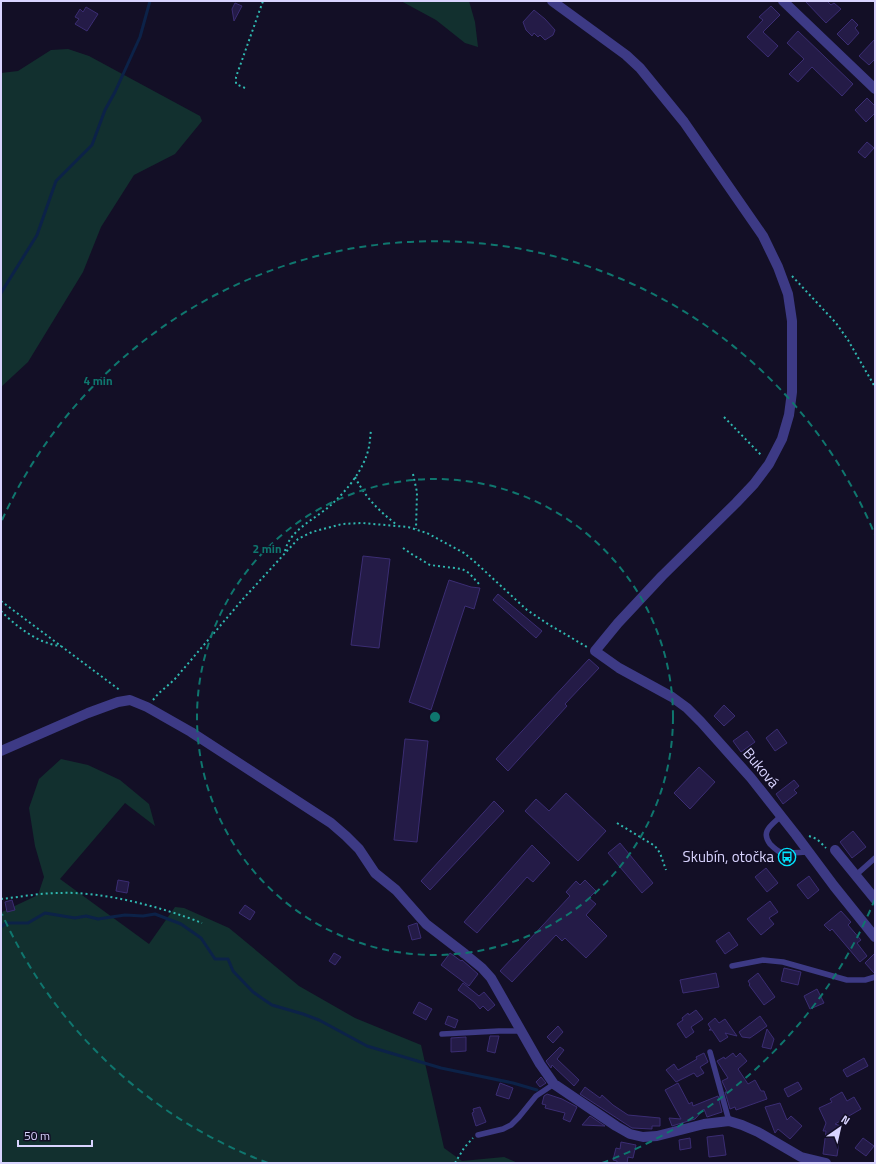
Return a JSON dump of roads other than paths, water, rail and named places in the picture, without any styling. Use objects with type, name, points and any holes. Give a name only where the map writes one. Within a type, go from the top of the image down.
[{"type":"street","name":"Buková","points":[[552,1],[626,55],[640,68],[684,122],[763,236],[778,267],[788,294],[792,321],[792,392],[789,415],[782,439],[769,464],[754,484],[662,576],[618,624],[595,652],[619,668],[672,697],[701,722],[782,816],[834,886],[875,936]]},
{"type":"street","points":[[783,1],[875,89]]},
{"type":"street","points":[[1,751],[88,713],[118,702],[130,700],[147,707],[191,732],[330,823],[346,836],[359,849],[375,873],[396,890],[426,924],[471,959],[491,978],[520,1031],[554,1084],[616,1126],[630,1134],[643,1137],[657,1136],[704,1124],[729,1121],[758,1132],[790,1151],[813,1162],[826,1163]]},
{"type":"street","points":[[835,850],[875,899]]},
{"type":"lane","points":[[782,816],[768,828],[766,838],[774,848],[781,852],[809,852]]},
{"type":"lane","points":[[856,875],[875,858]]},
{"type":"lane","points":[[732,966],[764,960],[783,962],[847,980],[865,980],[875,977]]},
{"type":"lane","points":[[442,1034],[520,1031]]},
{"type":"lane","points":[[710,1052],[729,1121]]},
{"type":"lane","points":[[478,1135],[502,1129],[511,1125],[520,1117],[536,1096],[554,1084]]},
{"type":"waterway","points":[[1,293],[37,235],[56,181],[92,145],[105,110],[115,92],[140,37],[150,1]]},
{"type":"waterway","points":[[1,927],[6,923],[28,923],[45,913],[75,918],[86,916],[98,919],[125,915],[143,916],[155,914],[181,924],[201,938],[215,959],[228,959],[233,971],[253,992],[272,1005],[319,1020],[367,1046],[441,1068],[513,1083],[537,1090]]},
{"type":"place","name":"Skubín, otočka","points":[[787,857]]}]
